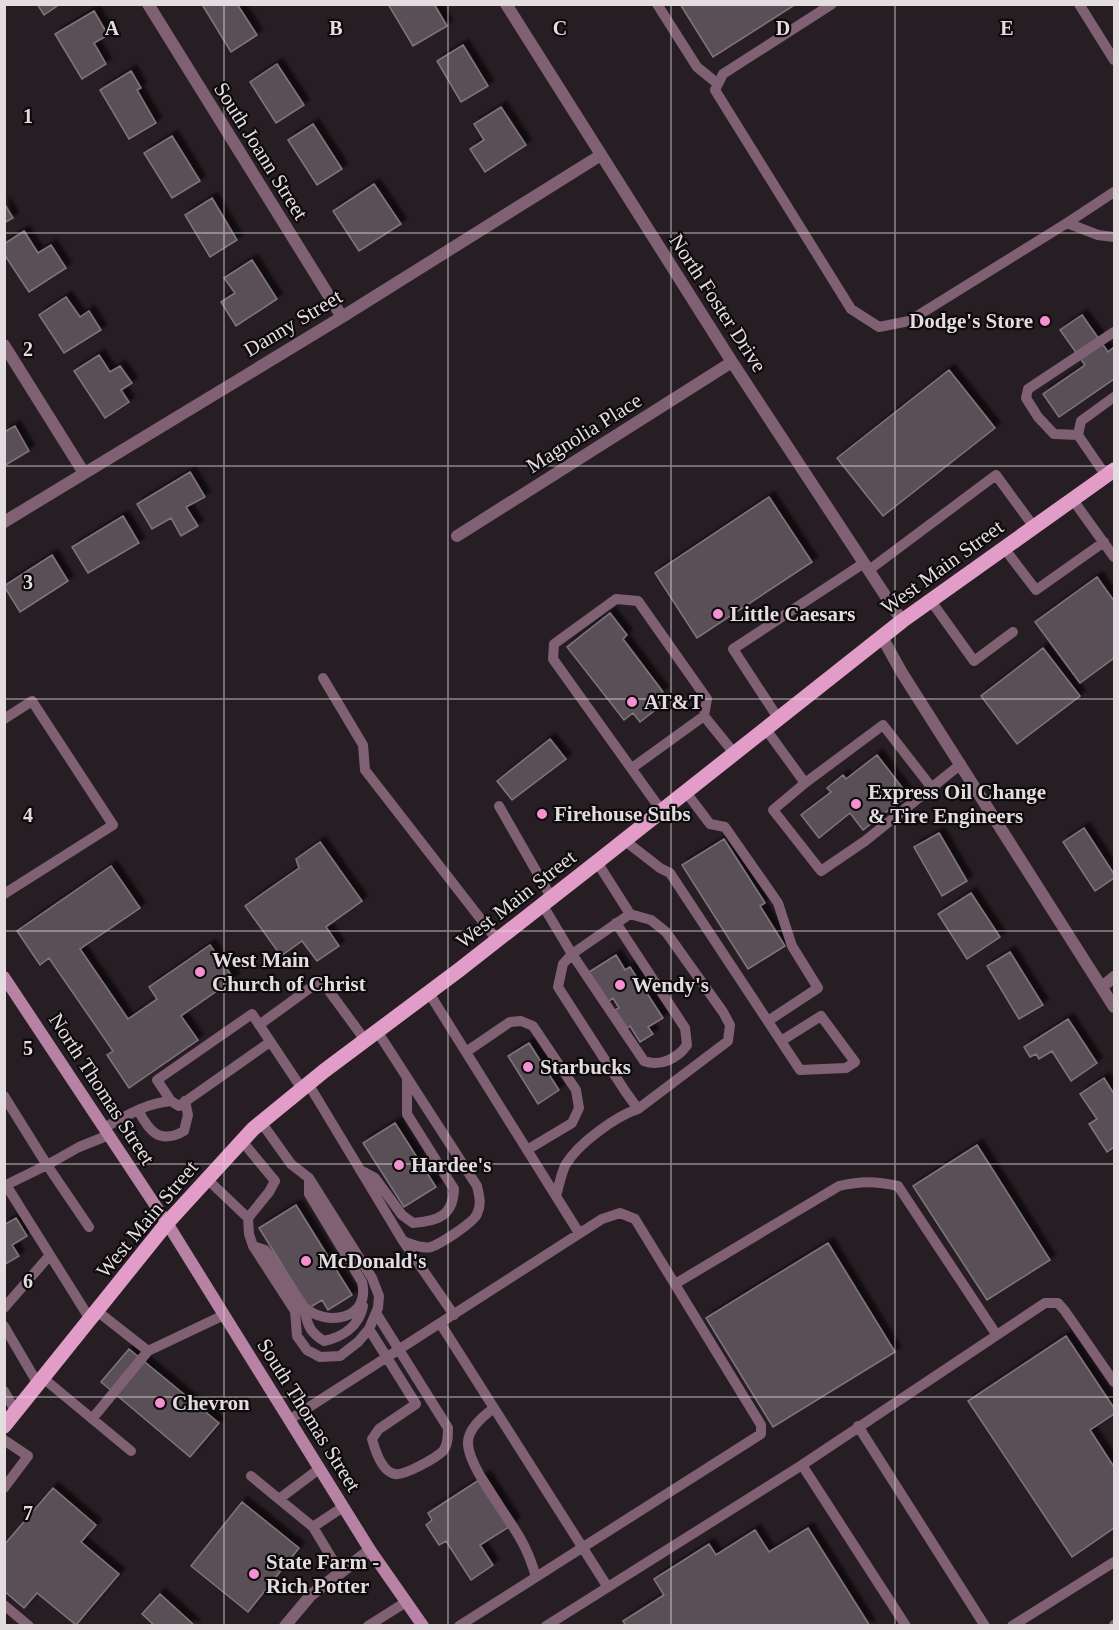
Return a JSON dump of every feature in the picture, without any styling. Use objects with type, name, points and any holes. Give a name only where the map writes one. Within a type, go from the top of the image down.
[{"type":"main road","name":"West Main Street","points":[[4,1426],[167,1223],[261,1122],[597,862],[902,621],[1110,473]]},
{"type":"street","name":"South Joann Street","points":[[148,4],[342,317]]},
{"type":"street","name":"North Foster Drive","points":[[506,4],[732,362],[902,621]]},
{"type":"street","name":"Danny Street","points":[[4,522],[342,317],[601,155]]},
{"type":"street","points":[[4,345],[84,473]]},
{"type":"street","name":"Magnolia Place","points":[[457,536],[732,362]]},
{"type":"street","points":[[882,637],[902,673],[1114,1007]]},
{"type":"street","name":"North Thomas Street","points":[[4,977],[167,1223]]},
{"type":"street","points":[[1102,987],[1114,977]]},
{"type":"street","name":"South Thomas Street","points":[[167,1223],[370,1550],[423,1626]]},
{"type":"street","points":[[285,1626],[311,1595],[370,1550]]},
{"type":"lane","points":[[657,4],[697,67],[718,84]]},
{"type":"lane","points":[[831,4],[723,74],[714,90],[851,309],[879,327],[909,321],[1114,192]]},
{"type":"lane","points":[[1079,4],[1114,60]]},
{"type":"lane","points":[[1067,223],[1098,235],[1114,237]]},
{"type":"lane","points":[[1110,473],[1078,435],[1054,434],[1038,417],[1026,398],[1029,389],[1114,332]]},
{"type":"lane","points":[[1078,435],[1081,421],[1114,397]]},
{"type":"lane","points":[[778,718],[733,649],[867,567],[996,475],[1034,527]]},
{"type":"lane","points":[[1072,500],[1114,557]]},
{"type":"lane","points":[[1004,548],[1036,590],[1104,542]]},
{"type":"lane","points":[[632,768],[704,716],[707,699],[638,601],[616,599],[554,645],[553,659],[662,810]]},
{"type":"lane","points":[[931,601],[974,661],[1013,632]]},
{"type":"lane","points":[[323,678],[363,745],[365,770],[497,940]]},
{"type":"lane","points":[[4,719],[32,702],[113,825],[4,894]]},
{"type":"lane","points":[[704,716],[734,753]]},
{"type":"lane","points":[[932,788],[883,725],[773,810],[821,871],[865,841],[932,788],[961,764]]},
{"type":"lane","points":[[765,728],[805,783]]},
{"type":"lane","points":[[685,791],[710,824],[725,827],[778,903],[792,946],[818,988],[768,1021]]},
{"type":"lane","points":[[499,806],[573,954],[644,1061],[652,1064],[669,1060],[682,1053],[687,1045],[685,1028],[616,923]]},
{"type":"lane","points":[[624,840],[670,873],[800,1070],[846,1068],[855,1062],[821,1016],[781,1041]]},
{"type":"lane","points":[[556,1196],[566,1164],[582,1146],[626,1112],[638,1109],[728,1041],[730,1025],[666,933],[651,920],[630,914],[597,862]]},
{"type":"lane","points":[[630,914],[562,964],[558,987],[638,1109]]},
{"type":"lane","points":[[259,1025],[321,980],[408,1078],[477,1186],[481,1200],[477,1215],[457,1232],[430,1247],[413,1246],[403,1240]]},
{"type":"lane","points":[[429,993],[579,1233]]},
{"type":"lane","points":[[270,1042],[179,1106],[171,1101],[157,1080],[252,1014],[270,1042],[305,1087],[454,1315]]},
{"type":"lane","points":[[466,1052],[510,1022],[521,1021],[533,1026],[576,1090],[579,1108],[572,1123],[527,1150]]},
{"type":"lane","points":[[359,1170],[375,1178],[402,1215],[413,1223],[427,1222],[444,1215],[453,1203],[454,1189],[406,1113],[408,1078]]},
{"type":"lane","points":[[4,1096],[89,1227]]},
{"type":"lane","points":[[148,1350],[93,1315],[50,1255],[5,1185],[107,1132],[138,1110],[156,1102],[171,1101]]},
{"type":"lane","points":[[138,1110],[148,1128],[162,1137],[173,1137],[184,1131],[188,1115],[185,1101]]},
{"type":"lane","points":[[242,1141],[274,1181],[269,1192],[248,1218],[249,1234],[253,1246],[295,1311],[297,1336],[307,1350],[320,1357],[340,1356],[358,1342],[369,1329],[376,1313],[379,1296],[372,1278],[309,1178],[291,1164],[261,1122]]},
{"type":"lane","points":[[304,1307],[307,1324],[312,1334],[324,1341],[336,1339],[351,1328],[359,1319],[363,1309],[362,1282],[309,1194],[309,1178]]},
{"type":"lane","points":[[207,1179],[248,1218]]},
{"type":"lane","points":[[675,1284],[838,1186],[859,1181],[879,1181],[898,1186],[996,1334]]},
{"type":"lane","points":[[289,1420],[602,1219],[620,1213],[635,1219],[761,1425],[760,1434],[459,1626]]},
{"type":"lane","points":[[253,1246],[265,1250],[311,1314],[322,1317],[339,1317],[352,1314],[363,1299]]},
{"type":"lane","points":[[4,1308],[50,1255]]},
{"type":"lane","points":[[546,1626],[802,1465],[1045,1303],[1058,1303],[1065,1311],[1114,1382]]},
{"type":"lane","points":[[376,1313],[448,1428],[448,1441],[443,1451],[410,1471],[396,1475],[388,1471],[375,1450],[372,1439],[379,1429],[416,1404],[431,1401]]},
{"type":"lane","points":[[92,1419],[148,1350],[224,1316]]},
{"type":"lane","points":[[440,1323],[607,1586]]},
{"type":"lane","points":[[4,1326],[41,1381],[131,1451]]},
{"type":"lane","points":[[369,1329],[416,1404]]},
{"type":"lane","points":[[4,1391],[16,1412]]},
{"type":"lane","points":[[494,1408],[481,1418],[470,1434],[468,1445],[472,1462],[519,1537],[536,1576]]},
{"type":"lane","points":[[858,1426],[985,1626]]},
{"type":"lane","points":[[4,1440],[28,1456],[4,1488]]},
{"type":"lane","points":[[802,1465],[906,1626]]},
{"type":"lane","points":[[279,1499],[319,1469]]},
{"type":"lane","points":[[251,1476],[313,1527],[340,1572]]},
{"type":"lane","points":[[313,1527],[343,1507]]},
{"type":"lane","points":[[1012,1626],[1114,1562]]},
{"type":"lane","points":[[368,1626],[406,1602]]},
{"type":"lane","points":[[4,1605],[30,1626]]},
{"type":"building","points":[[37,4],[60,4],[44,15]]},
{"type":"building","points":[[205,4],[237,4],[257,35],[231,52],[203,6]]},
{"type":"building","points":[[388,4],[434,4],[447,26],[413,46]]},
{"type":"building","points":[[680,4],[796,4],[713,57]]},
{"type":"building","points":[[94,11],[108,35],[94,43],[106,64],[82,79],[55,34]]},
{"type":"building","points":[[463,45],[488,86],[461,102],[437,61]]},
{"type":"building","points":[[277,64],[304,105],[276,123],[250,82]]},
{"type":"building","points":[[131,71],[141,88],[137,90],[156,123],[129,139],[100,90]]},
{"type":"building","points":[[501,107],[526,145],[485,172],[470,149],[484,140],[474,124]]},
{"type":"building","points":[[313,124],[342,169],[317,185],[288,140]]},
{"type":"building","points":[[172,136],[200,181],[172,198],[144,153]]},
{"type":"building","points":[[374,184],[401,224],[359,251],[333,211]]},
{"type":"building","points":[[212,198],[237,240],[210,257],[185,215]]},
{"type":"building","points":[[4,203],[13,218],[4,223]]},
{"type":"building","points":[[24,231],[38,253],[51,245],[66,268],[29,292],[4,254],[4,244]]},
{"type":"building","points":[[252,260],[277,299],[236,326],[221,302],[235,293],[224,278]]},
{"type":"building","points":[[66,297],[80,317],[89,311],[101,330],[64,353],[39,315]]},
{"type":"building","points":[[1082,315],[1108,352],[1114,347],[1114,379],[1059,417],[1043,394],[1085,365],[1060,330]]},
{"type":"building","points":[[99,355],[110,372],[120,366],[132,383],[121,390],[129,402],[105,418],[74,371]]},
{"type":"building","points":[[949,370],[995,428],[883,516],[837,458]]},
{"type":"building","points":[[15,426],[29,451],[4,466],[4,432]]},
{"type":"building","points":[[190,472],[205,497],[186,507],[198,526],[181,536],[171,518],[152,529],[137,504]]},
{"type":"building","points":[[769,497],[812,562],[697,638],[655,573]]},
{"type":"building","points":[[123,516],[139,543],[88,573],[72,547]]},
{"type":"building","points":[[52,555],[68,581],[20,612],[4,586]]},
{"type":"building","points":[[1097,577],[1114,601],[1114,658],[1080,683],[1035,622]]},
{"type":"building","points":[[610,613],[627,635],[623,639],[663,692],[656,698],[662,705],[640,722],[633,713],[624,720],[567,647]]},
{"type":"building","points":[[1043,648],[1080,696],[1017,744],[981,696]]},
{"type":"building","points":[[550,739],[566,759],[512,800],[497,781]]},
{"type":"building","name":"Express Oil Change & Tire Engineers","points":[[877,755],[908,795],[863,830],[850,813],[819,838],[801,815],[831,792],[827,788],[843,775],[846,779]]},
{"type":"building","points":[[1084,828],[1114,874],[1114,878],[1095,891],[1063,842]]},
{"type":"building","points":[[939,833],[967,881],[942,896],[914,847]]},
{"type":"building","points":[[724,839],[765,903],[760,906],[785,946],[748,969],[682,865]]},
{"type":"building","points":[[320,842],[362,901],[326,927],[339,946],[317,961],[302,941],[281,956],[245,906],[299,868],[296,859]]},
{"type":"building","name":"West Main Church of Christ","points":[[111,866],[140,908],[80,949],[128,1019],[157,999],[149,987],[210,945],[234,979],[181,1016],[198,1040],[129,1088],[107,1055],[113,1051],[49,958],[40,965],[17,931]]},
{"type":"building","points":[[971,893],[1000,937],[967,959],[938,914]]},
{"type":"building","points":[[1010,952],[1043,1005],[1019,1019],[987,966]]},
{"type":"building","name":"Wendy's","points":[[616,955],[625,970],[630,967],[663,1018],[648,1027],[653,1034],[640,1042],[630,1026],[627,1028],[615,1010],[619,1008],[613,998],[608,1002],[589,972]]},
{"type":"building","points":[[1068,1019],[1097,1063],[1071,1081],[1052,1051],[1039,1059],[1036,1054],[1030,1057],[1024,1047]]},
{"type":"building","points":[[529,1043],[559,1090],[538,1104],[508,1056]]},
{"type":"building","points":[[1104,1078],[1114,1094],[1114,1147],[1107,1152],[1089,1124],[1097,1119],[1080,1094]]},
{"type":"building","name":"Hardee's","points":[[395,1123],[436,1187],[404,1207],[363,1143]]},
{"type":"building","points":[[977,1145],[1050,1260],[987,1300],[913,1186]]},
{"type":"building","name":"McDonald's","points":[[296,1205],[352,1295],[328,1310],[322,1300],[309,1308],[259,1228]]},
{"type":"building","points":[[16,1218],[27,1236],[12,1245],[19,1256],[4,1265],[4,1225]]},
{"type":"building","points":[[828,1243],[895,1352],[773,1427],[706,1318]]},
{"type":"building","points":[[1066,1336],[1114,1408],[1114,1414],[1090,1430],[1114,1467],[1114,1528],[1072,1557],[968,1401]]},
{"type":"building","name":"Chevron","points":[[129,1349],[219,1423],[190,1457],[101,1382]]},
{"type":"building","points":[[485,1476],[515,1523],[480,1545],[493,1565],[471,1580],[446,1541],[439,1545],[426,1525],[432,1520],[428,1513]]},
{"type":"building","points":[[53,1488],[96,1525],[81,1542],[119,1574],[76,1625],[37,1593],[24,1608],[4,1591],[4,1545]]},
{"type":"building","points":[[242,1502],[299,1548],[248,1612],[191,1566]]},
{"type":"building","points":[[808,1528],[870,1626],[626,1626],[623,1621],[664,1595],[654,1579],[709,1544],[716,1555],[755,1530],[769,1552]]},
{"type":"building","points":[[160,1594],[195,1626],[155,1626],[142,1614]]},
{"type":"place","name":"Dodge's Store","points":[[1045,321]]},
{"type":"place","name":"Little Caesars","points":[[718,614]]},
{"type":"place","name":"AT&T","points":[[632,702]]},
{"type":"place","name":"Express Oil Change & Tire Engineers","points":[[856,804]]},
{"type":"place","name":"Firehouse Subs","points":[[542,814]]},
{"type":"place","name":"West Main Church of Christ","points":[[200,972]]},
{"type":"place","name":"Wendy's","points":[[620,985]]},
{"type":"place","name":"Starbucks","points":[[528,1067]]},
{"type":"place","name":"Hardee's","points":[[399,1165]]},
{"type":"place","name":"McDonald's","points":[[306,1261]]},
{"type":"place","name":"Chevron","points":[[160,1403]]},
{"type":"place","name":"State Farm - Rich Potter","points":[[254,1574]]}]
